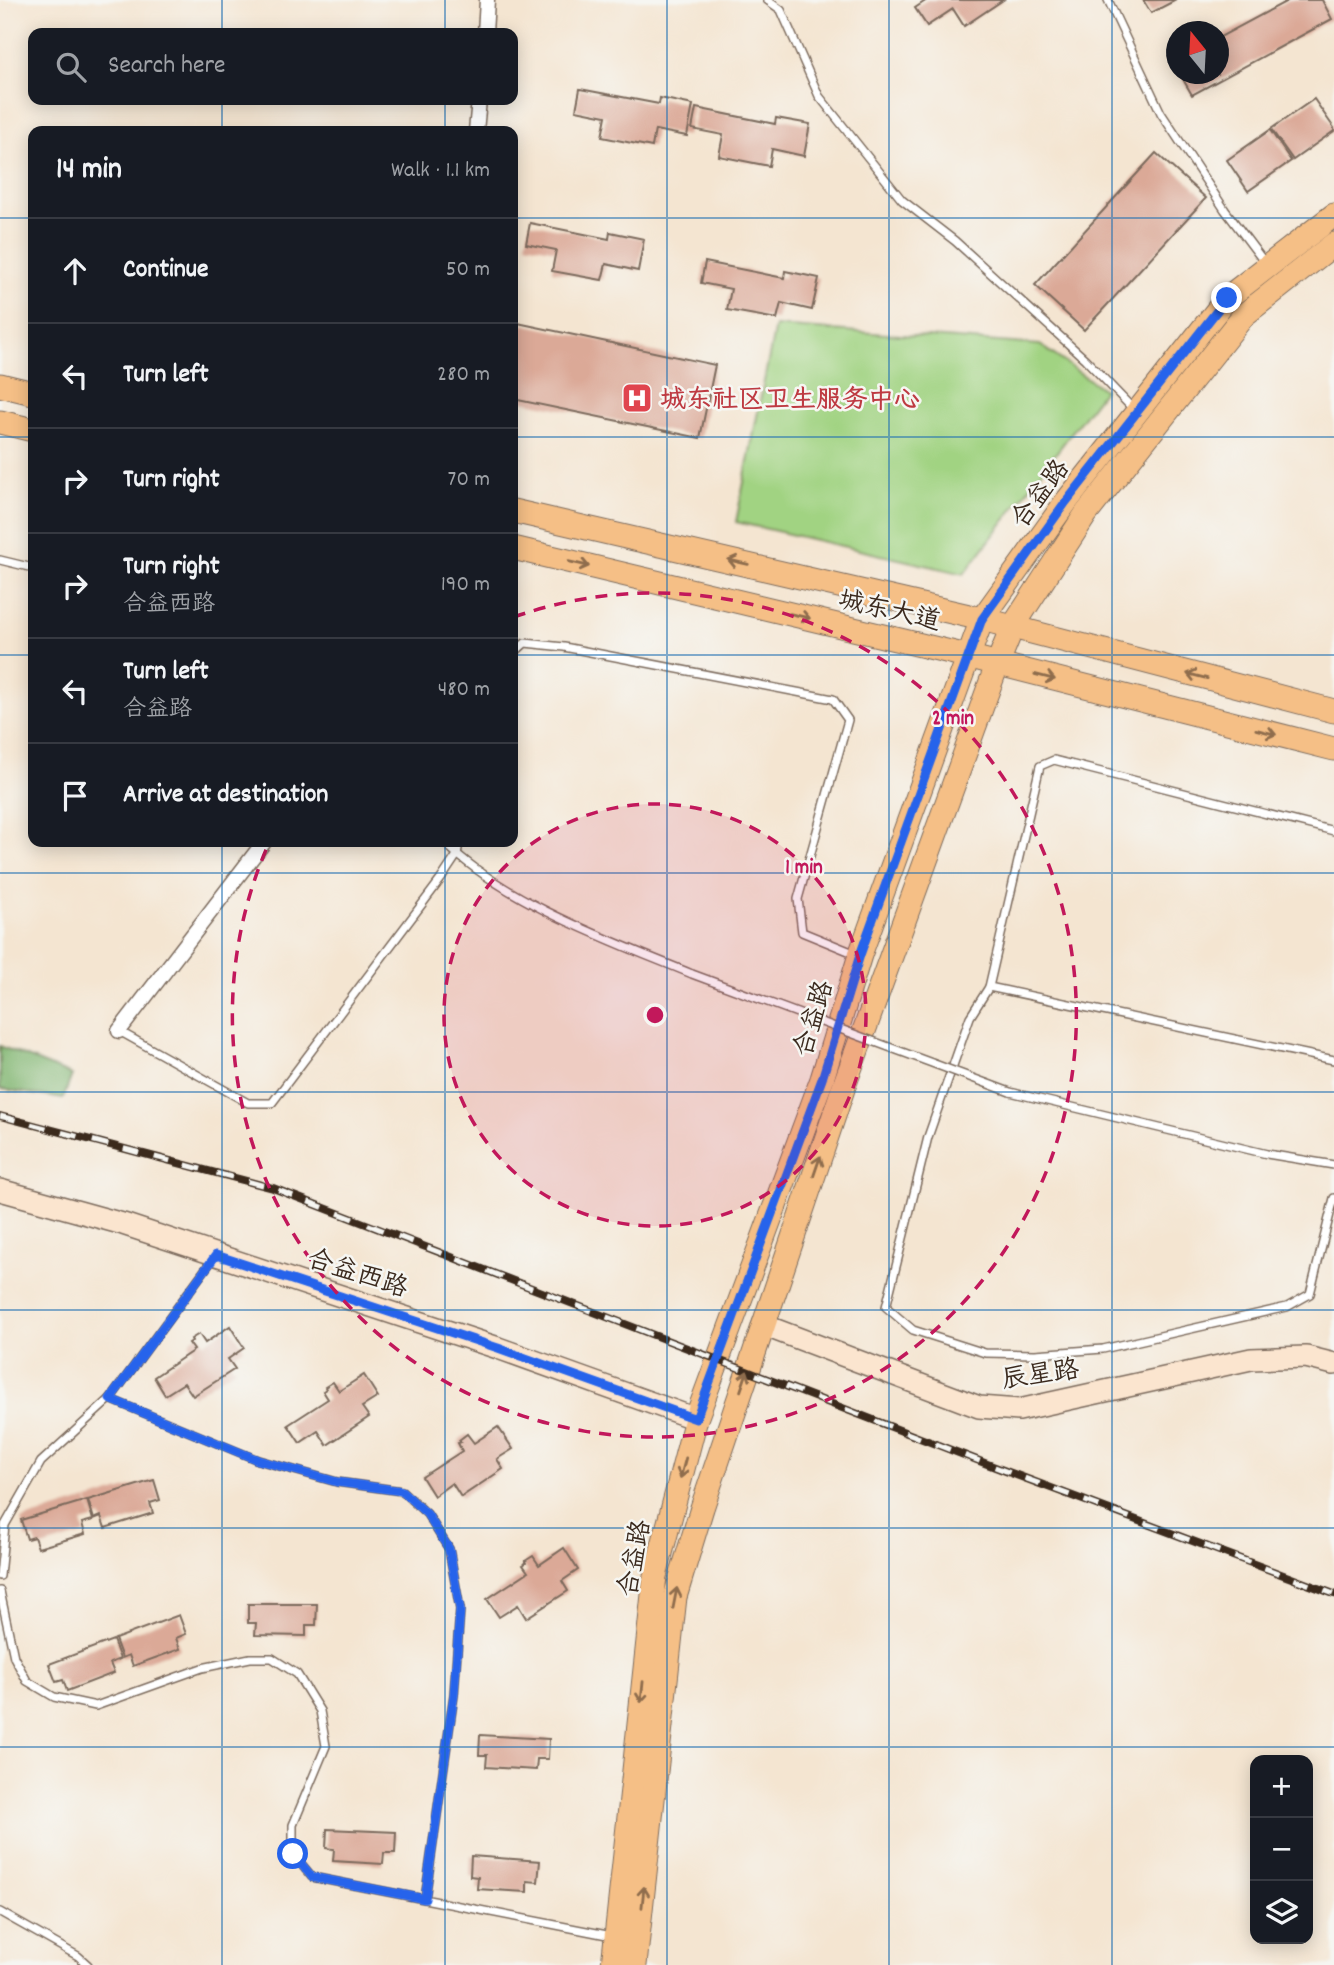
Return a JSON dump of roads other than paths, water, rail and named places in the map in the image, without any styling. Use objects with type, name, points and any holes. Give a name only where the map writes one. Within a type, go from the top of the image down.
[{"type":"main road","name":"合益路","points":[[613,1965],[655,1576],[696,1419],[822,1079],[860,955],[982,619],[1066,502],[1227,298],[1334,215]]},
{"type":"main road","name":"合益路","points":[[635,1965],[675,1597],[702,1508],[844,1086],[1012,628],[1086,514],[1244,315],[1334,244]]},
{"type":"main road","points":[[0,385],[28,392]]},
{"type":"main road","points":[[0,422],[28,429]]},
{"type":"main road","name":"城东大道","points":[[518,512],[982,619],[1334,711]]},
{"type":"main road","name":"城东大道","points":[[518,549],[967,656],[1334,749]]},
{"type":"street","points":[[485,28],[487,0]]},
{"type":"street","points":[[476,126],[479,105]]},
{"type":"street","points":[[119,1031],[260,847]]},
{"type":"street","name":"合益西路","points":[[3,1194],[123,1224],[498,1348],[696,1419]]},
{"type":"street","name":"辰星路","points":[[763,1325],[979,1407],[1019,1410],[1251,1359],[1306,1357],[1334,1364]]},
{"type":"lane","points":[[767,0],[781,10],[819,96],[902,200],[955,241],[1086,359],[1136,413]]},
{"type":"lane","points":[[1108,0],[1161,113],[1225,210],[1268,267]]},
{"type":"lane","points":[[0,561],[28,567]]},
{"type":"lane","points":[[518,649],[525,643],[564,647],[833,699],[848,719],[798,899],[802,932],[860,955]]},
{"type":"lane","points":[[1334,831],[1054,760],[1040,766],[989,987],[970,1017],[928,1137],[886,1307],[913,1330],[985,1353],[1035,1354],[1103,1349],[1287,1307],[1310,1294],[1334,1198]]},
{"type":"lane","points":[[449,847],[505,888],[604,938],[692,974],[1010,1092],[1267,1154],[1334,1165]]},
{"type":"lane","points":[[119,1031],[248,1103],[272,1103],[441,879],[457,855],[458,847]]},
{"type":"lane","points":[[989,987],[1334,1060]]},
{"type":"lane","points":[[0,1576],[5,1525],[41,1462],[110,1399],[216,1255]]},
{"type":"lane","points":[[110,1399],[258,1460],[337,1482],[402,1491],[427,1514],[449,1549],[460,1609],[454,1695],[425,1899]]},
{"type":"lane","points":[[0,1591],[14,1657],[27,1681],[54,1697],[96,1706],[202,1668],[250,1658],[272,1658],[297,1674],[320,1711],[326,1746],[293,1825],[293,1854],[312,1877],[616,1937]]},
{"type":"lane","points":[[0,1912],[78,1956],[88,1965]]},
{"type":"railway","points":[[0,1116],[273,1188],[995,1467],[1334,1594]]},
{"type":"place","name":"城东社区卫生服务中心","points":[[637,398]]}]
